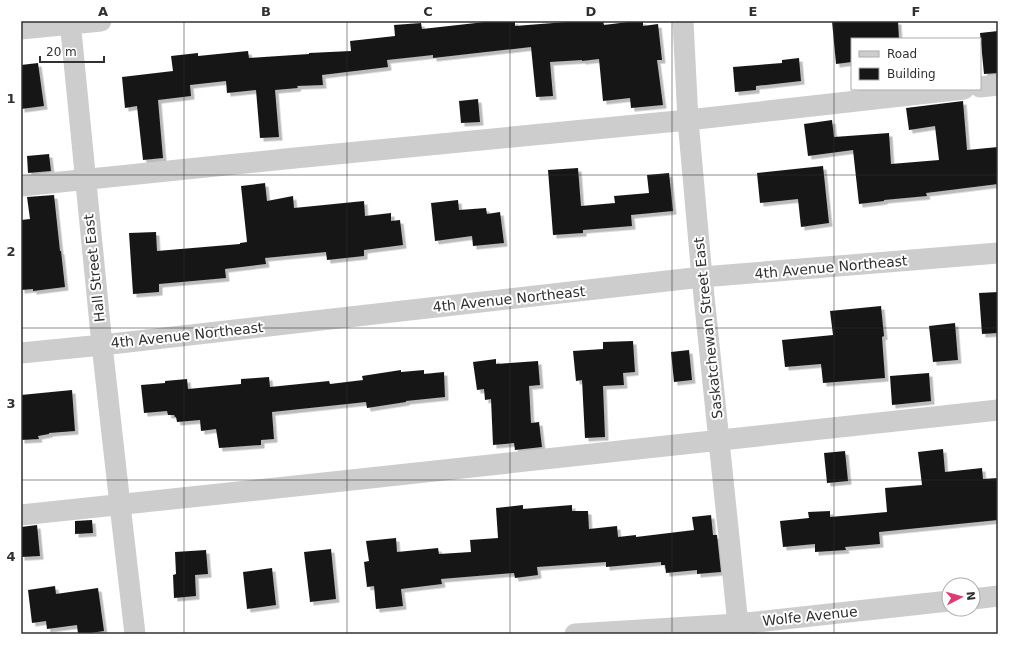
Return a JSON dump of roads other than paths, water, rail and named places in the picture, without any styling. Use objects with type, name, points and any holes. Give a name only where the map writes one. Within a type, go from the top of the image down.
[{"type":"street","points":[[21,30],[70,23],[101,21]]},
{"type":"street","name":"Saskatchewan Street East","points":[[683,21],[688,120],[702,277],[739,629]]},
{"type":"street","name":"Hall Street East","points":[[70,23],[102,345],[135,634]]},
{"type":"street","points":[[981,87],[998,85]]},
{"type":"street","points":[[21,186],[688,120],[955,90]]},
{"type":"street","name":"4th Avenue Northeast","points":[[21,354],[702,277],[998,253]]},
{"type":"street","points":[[21,515],[998,410]]},
{"type":"street","points":[[981,598],[998,596]]},
{"type":"street","name":"Wolfe Avenue","points":[[575,634],[739,629],[941,602]]}]
